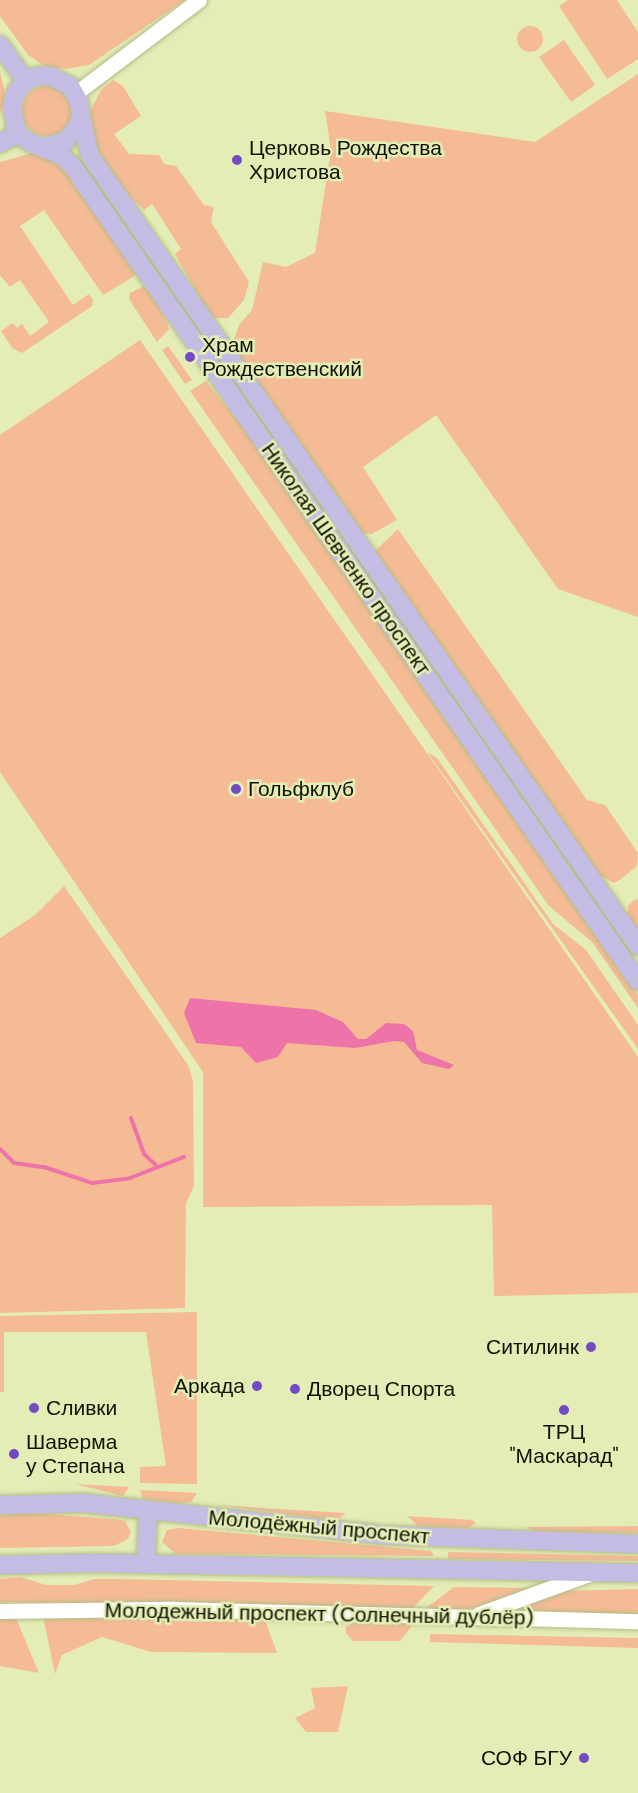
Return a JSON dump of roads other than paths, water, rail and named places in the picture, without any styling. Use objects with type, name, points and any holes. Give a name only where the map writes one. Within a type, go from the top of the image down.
[{"type":"main road","points":[[0,45],[26,81]]},
{"type":"main road","points":[[50,76],[63,81],[76,93],[81,116],[77,127],[66,141],[44,147],[17,134],[12,106],[26,81],[50,76]]},
{"type":"main road","name":"Николая Шевченко проспект","points":[[81,116],[90,156],[638,946]]},
{"type":"main road","points":[[0,143],[17,134]]},
{"type":"main road","name":"Николая Шевченко проспект","points":[[44,147],[61,155],[73,167],[150,274],[638,981]]},
{"type":"main road","points":[[590,910],[606,900]]},
{"type":"main road","name":"Молодёжный проспект","points":[[0,1505],[83,1503],[148,1512],[381,1535],[638,1544]]},
{"type":"main road","points":[[146,1563],[148,1512]]},
{"type":"main road","name":"Молодёжный проспект","points":[[0,1565],[146,1563],[638,1573]]},
{"type":"street","points":[[76,93],[199,0]]},
{"type":"street","points":[[471,1617],[591,1573]]},
{"type":"street","name":"Молодежный проспект (Солнечный дублёр)","points":[[0,1611],[174,1609],[638,1621]]},
{"type":"waterway","points":[[131,1118],[144,1154],[156,1165]]},
{"type":"waterway","points":[[0,1149],[14,1163],[44,1167],[92,1183],[130,1178],[184,1157]]},
{"type":"place","name":"Церковь Рождества Христова","points":[[237,160]]},
{"type":"place","name":"Храм Рождественский","points":[[190,357]]},
{"type":"place","name":"Гольфклуб","points":[[236,789]]},
{"type":"place","name":"Ситилинк","points":[[591,1347]]},
{"type":"place","name":"Аркада","points":[[257,1386]]},
{"type":"place","name":"Дворец Спорта","points":[[295,1389]]},
{"type":"place","name":"Сливки","points":[[34,1408]]},
{"type":"place","name":"ТРЦ \"Маскарад\"","points":[[564,1410]]},
{"type":"place","name":"Шаверма у Степана","points":[[14,1454]]},
{"type":"place","name":"СОФ БГУ","points":[[584,1758]]}]
